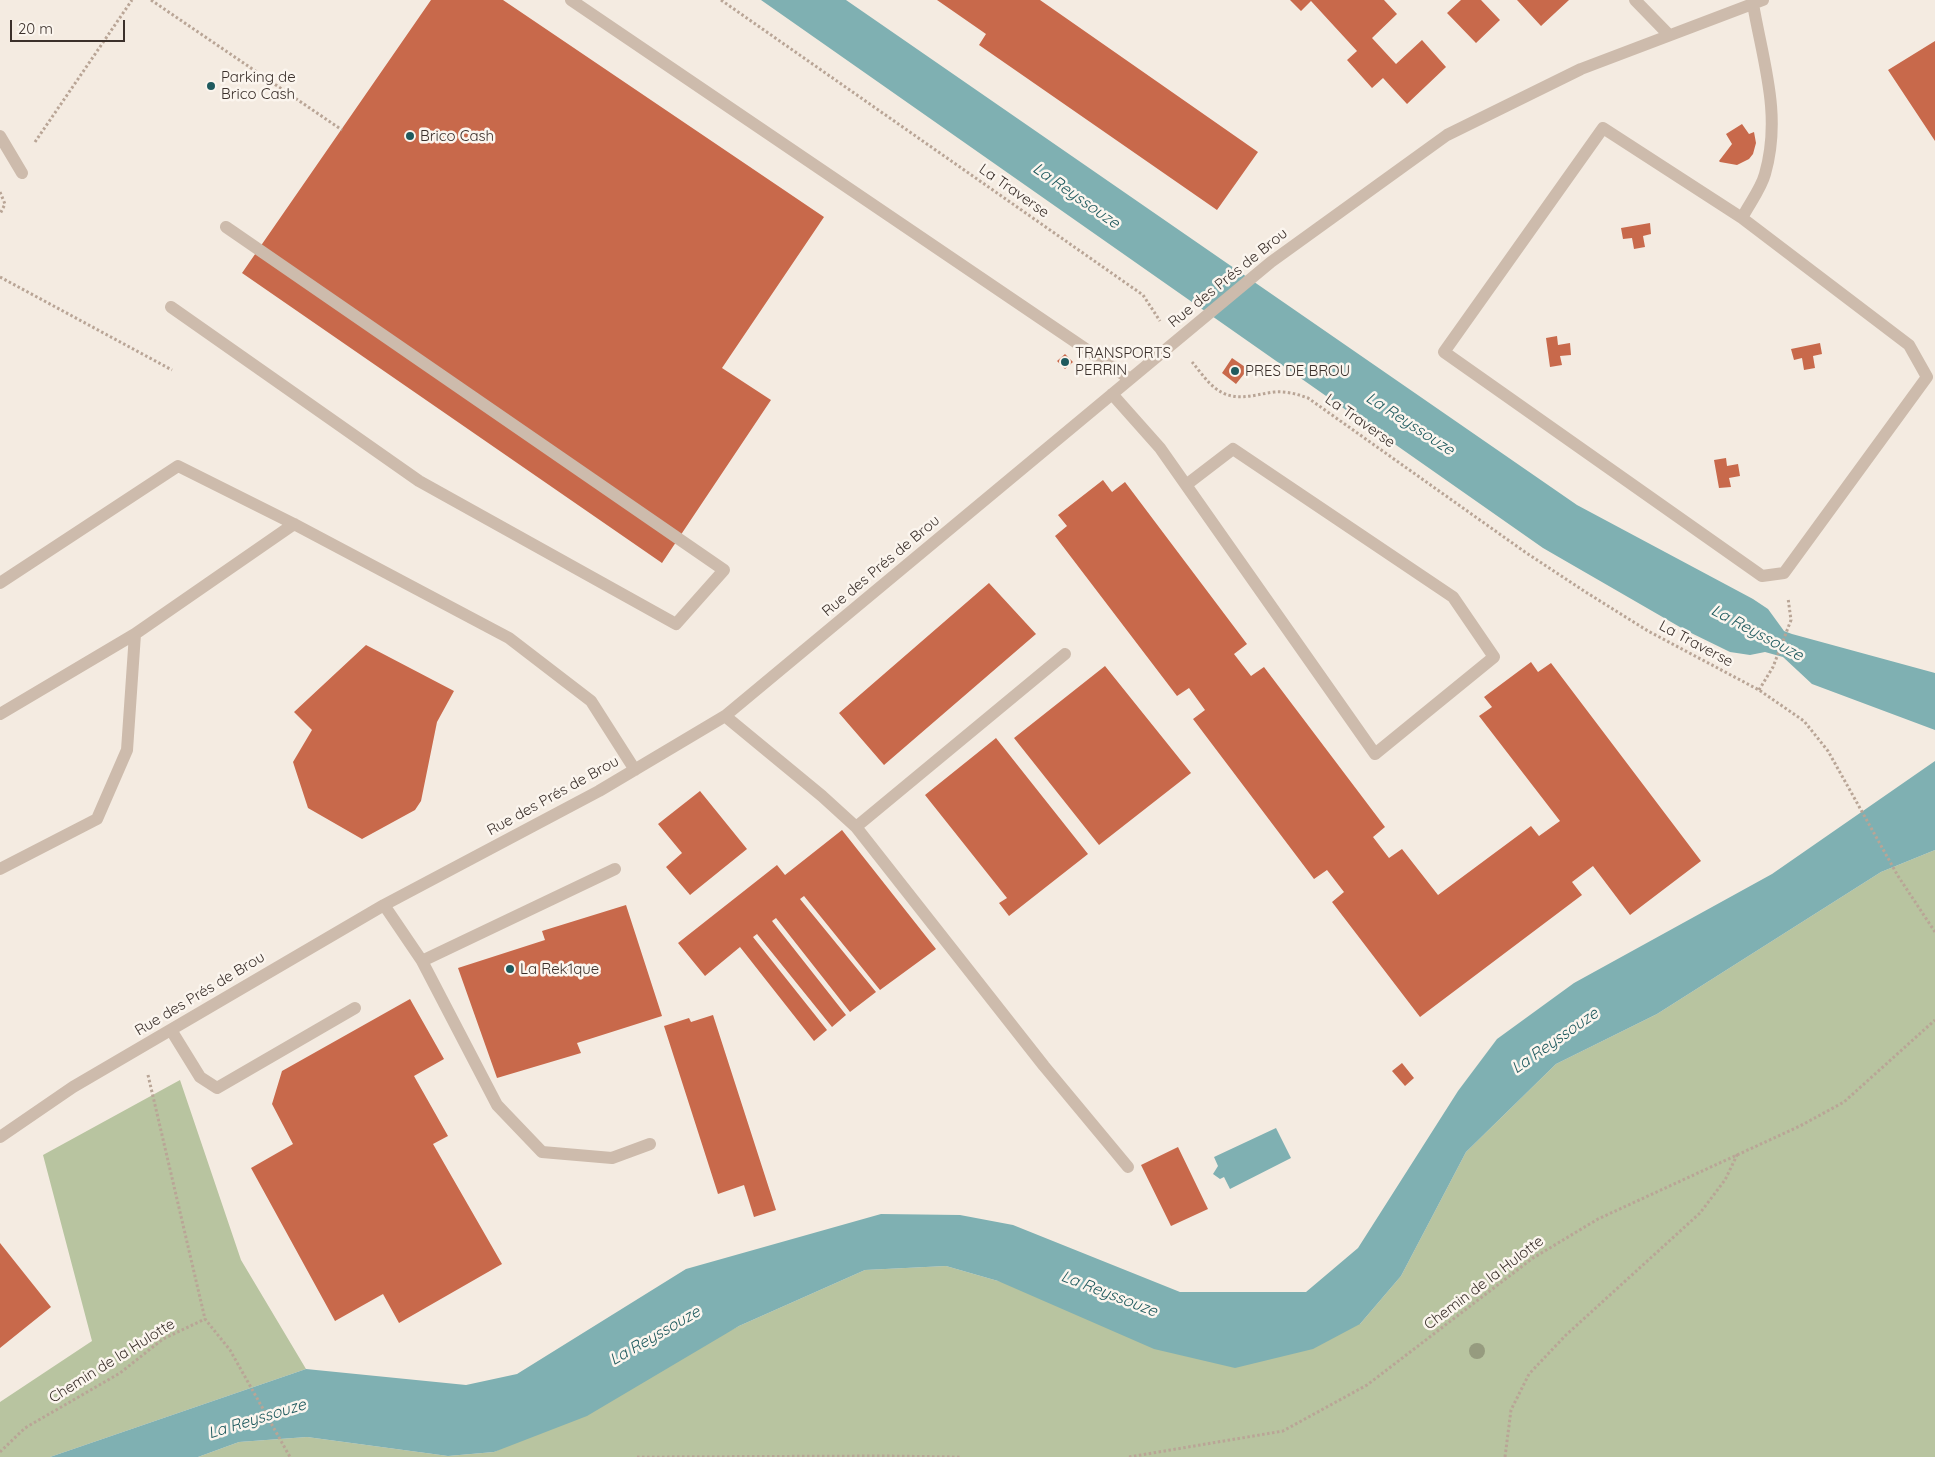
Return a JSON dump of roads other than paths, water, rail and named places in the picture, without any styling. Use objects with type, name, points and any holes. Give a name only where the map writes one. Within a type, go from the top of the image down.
[{"type":"street","points":[[571,0],[1130,379]]},
{"type":"street","points":[[1635,0],[1669,35]]},
{"type":"street","points":[[1742,218],[1765,176],[1774,131],[1770,86],[1758,2]]},
{"type":"street","name":"Rue des Prés de Brou","points":[[0,1137],[73,1087],[384,905],[590,796],[725,716],[1271,262],[1447,135],[1582,68],[1758,2]]},
{"type":"street","points":[[1603,128],[1742,218],[1909,345],[1928,377],[1784,573],[1762,576],[1444,352],[1603,128]]},
{"type":"street","points":[[0,136],[20,169]]},
{"type":"street","points":[[171,307],[419,481],[676,624],[724,570],[226,227]]},
{"type":"street","points":[[1112,394],[1160,448],[1375,754],[1494,657],[1453,597],[1233,449],[1186,485]]},
{"type":"street","points":[[0,583],[178,466],[294,524],[509,638],[591,701],[635,770]]},
{"type":"street","points":[[0,714],[135,634],[294,524]]},
{"type":"street","points":[[0,869],[97,819],[127,750],[135,634]]},
{"type":"street","points":[[856,827],[1065,654]]},
{"type":"street","points":[[725,716],[822,796],[856,827],[1044,1066],[1128,1167]]},
{"type":"street","points":[[422,961],[615,869]]},
{"type":"street","points":[[384,905],[422,961],[497,1105],[542,1152],[612,1158],[650,1144]]},
{"type":"street","points":[[171,1030],[200,1077],[217,1088],[355,1008]]},
{"type":"water","name":"La Reyssouze","points":[[761,0],[846,0],[1577,505],[1753,599],[1768,609],[1784,631],[1935,673],[1935,730],[1812,684],[1783,657],[1765,652],[1750,655],[1730,652],[1685,630],[1543,548]]},
{"type":"water","name":"La Reyssouze","points":[[1935,761],[1935,850],[1881,872],[1657,1014],[1556,1064],[1466,1152],[1401,1276],[1360,1324],[1313,1349],[1235,1368],[1154,1349],[998,1281],[946,1266],[865,1270],[739,1326],[587,1416],[494,1452],[448,1456],[307,1437],[239,1442],[198,1457],[50,1457],[306,1369],[466,1385],[517,1374],[686,1269],[881,1214],[960,1215],[1013,1225],[1180,1292],[1306,1292],[1358,1248],[1458,1091],[1497,1039],[1574,983],[1772,874]]},
{"type":"water","points":[[1276,1128],[1291,1158],[1230,1189],[1224,1177],[1220,1179],[1213,1174],[1218,1166],[1214,1157]]},
{"type":"place","name":"Parking de Brico Cash","points":[[211,86]]},
{"type":"place","name":"Brico Cash","points":[[410,136]]},
{"type":"place","name":"TRANSPORTS PERRIN","points":[[1065,362]]},
{"type":"place","name":"PRES DE BROU","points":[[1235,371]]},
{"type":"place","name":"La Rek1que","points":[[510,969]]}]
